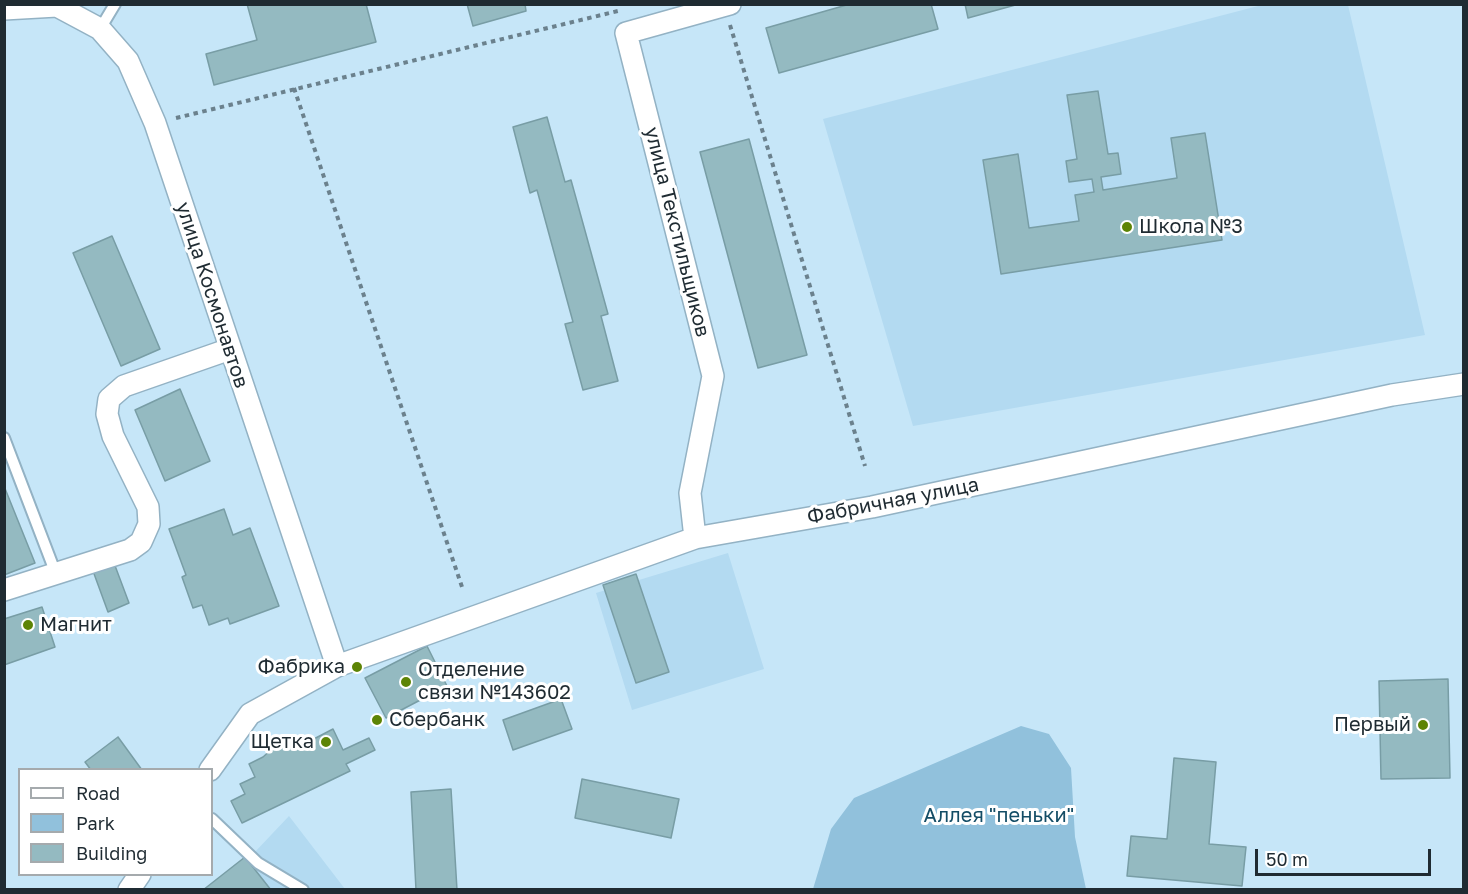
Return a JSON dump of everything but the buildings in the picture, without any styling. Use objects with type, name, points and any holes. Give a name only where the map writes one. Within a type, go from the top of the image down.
[{"type":"street","name":"улица Космонавтов","points":[[4,9],[57,6],[100,29],[128,61],[155,123],[337,666]]},
{"type":"street","name":"улица Текстильщиков","points":[[695,538],[690,493],[713,376],[626,33],[729,10]]},
{"type":"street","points":[[4,590],[130,550],[141,542],[150,524],[148,507],[113,436],[107,414],[110,399],[124,386],[230,349]]},
{"type":"street","name":"Фабричная улица","points":[[211,768],[250,714],[337,666],[695,538],[872,507],[1381,398],[1464,384]]},
{"type":"street","points":[[129,890],[139,876]]},
{"type":"lane","points":[[100,29],[115,4]]},
{"type":"lane","points":[[4,438],[56,574]]},
{"type":"lane","points":[[213,820],[258,863],[303,890]]},
{"type":"path","points":[[155,123],[623,10]]},
{"type":"path","points":[[729,10],[865,466]]},
{"type":"path","points":[[294,88],[463,590]]},
{"type":"shaded area","name":"Школа №3","points":[[1262,5],[1348,5],[1425,335],[913,426],[823,119]]},
{"type":"shaded area","points":[[728,553],[764,669],[632,710],[596,593]]},
{"type":"shaded area","points":[[289,816],[345,889],[219,890]]},
{"type":"green space","name":"Аллея \"пеньки\"","points":[[1021,726],[1049,734],[1071,768],[1075,837],[1086,889],[813,889],[831,829],[854,798]]},
{"type":"place","name":"Школа №3","points":[[1127,227]]},
{"type":"place","name":"Магнит","points":[[28,625]]},
{"type":"place","name":"Фабрика","points":[[357,667]]},
{"type":"place","name":"Отделение связи №143602","points":[[406,682]]},
{"type":"place","name":"Сбербанк","points":[[377,720]]},
{"type":"place","name":"Первый","points":[[1423,725]]},
{"type":"place","name":"Щетка","points":[[326,742]]}]
